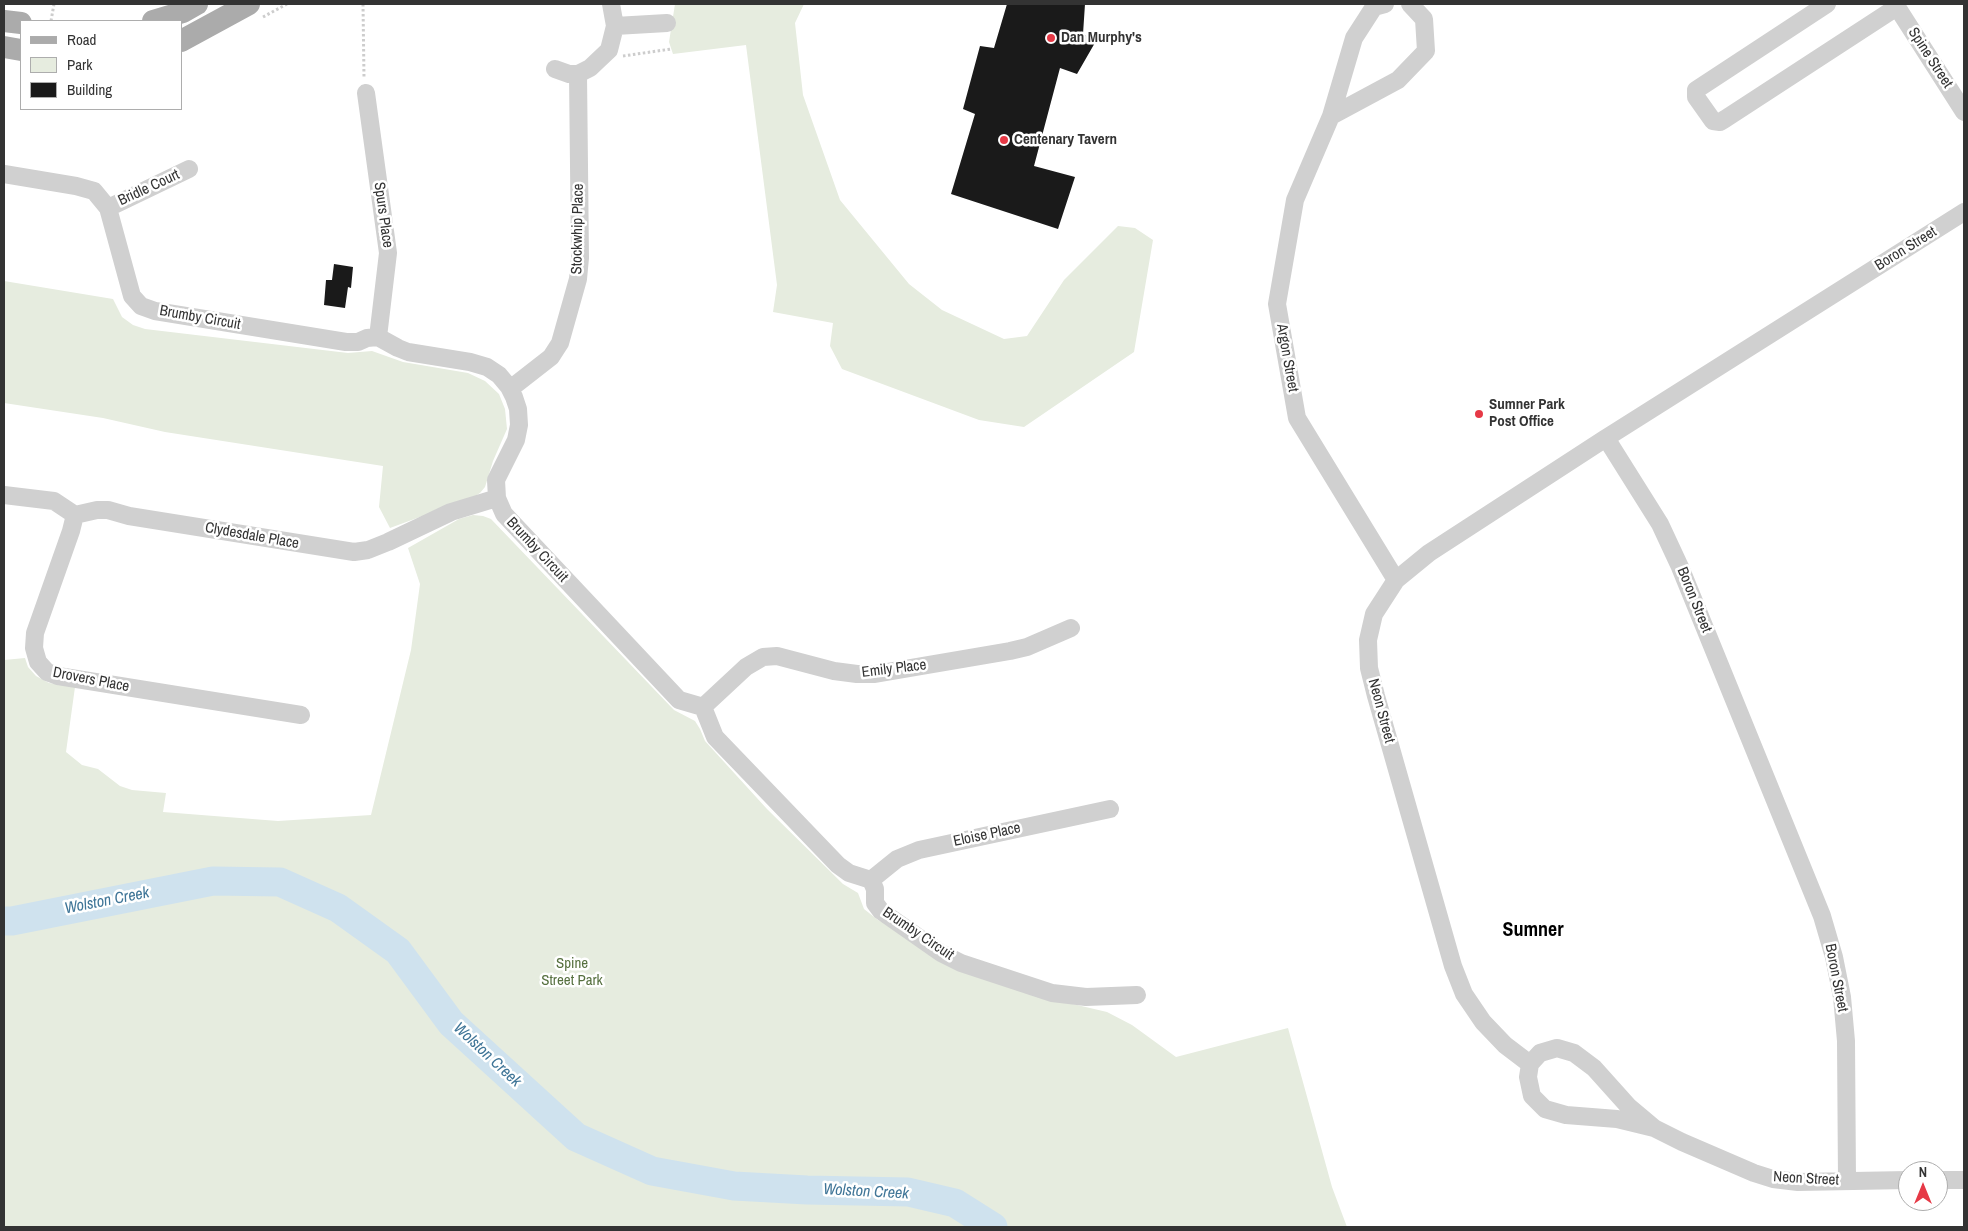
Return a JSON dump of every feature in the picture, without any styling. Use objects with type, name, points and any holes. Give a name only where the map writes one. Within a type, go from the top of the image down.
[{"type":"main road","points":[[156,20],[183,12],[197,4]]},
{"type":"main road","points":[[182,40],[249,4]]},
{"type":"main road","points":[[4,21],[20,24]]},
{"type":"main road","points":[[4,47],[20,50]]},
{"type":"street","points":[[555,70],[569,74],[578,74],[590,68],[609,50],[615,26],[611,4]]},
{"type":"street","name":"Argon Street","points":[[1385,4],[1374,7],[1354,38],[1331,116],[1295,200],[1277,304],[1298,418],[1396,580]]},
{"type":"street","points":[[1331,116],[1398,80],[1426,50],[1424,18],[1410,4]]},
{"type":"street","points":[[1827,4],[1696,90],[1696,97],[1713,121],[1720,122],[1725,119],[1896,6]]},
{"type":"street","name":"Spine Street","points":[[1896,6],[1964,112]]},
{"type":"street","points":[[615,26],[667,23]]},
{"type":"street","name":"Stockwhip Place","points":[[510,389],[552,357],[560,343],[578,279],[580,258],[578,74]]},
{"type":"street","name":"Spurs Place","points":[[366,92],[388,254],[378,337]]},
{"type":"street","name":"Bridle Court","points":[[108,208],[189,169]]},
{"type":"street","name":"Brumby Circuit","points":[[4,174],[76,186],[94,191],[108,208],[132,296],[141,306],[154,312],[346,342],[358,342],[367,338],[378,337]]},
{"type":"street","name":"Boron Street","points":[[1847,1180],[1846,1041],[1842,997],[1834,957],[1822,916],[1680,567],[1660,524],[1606,438],[1964,212]]},
{"type":"street","points":[[378,337],[408,352],[470,362],[487,367],[499,375],[510,389],[518,409],[519,425],[516,440],[496,480],[496,498]]},
{"type":"street","name":"Neon Street","points":[[1530,1064],[1505,1045],[1483,1022],[1464,994],[1452,966],[1376,696],[1370,668],[1368,640],[1374,614],[1396,580],[1429,553],[1606,438]]},
{"type":"street","points":[[4,495],[54,502],[74,515]]},
{"type":"street","name":"Brumby Circuit","points":[[496,498],[513,526],[679,700],[703,707]]},
{"type":"street","name":"Clydesdale Place","points":[[74,515],[97,510],[108,510],[139,518],[354,552],[368,550],[451,512],[496,498]]},
{"type":"street","name":"Drovers Place","points":[[74,515],[72,531],[36,633],[34,648],[38,662],[47,672],[58,676],[301,715]]},
{"type":"street","name":"Emily Place","points":[[703,707],[746,667],[763,657],[777,656],[834,670],[857,674],[875,674],[1027,647],[1070,628]]},
{"type":"street","points":[[703,707],[715,738],[838,865],[849,873],[871,880]]},
{"type":"street","name":"Eloise Place","points":[[871,880],[897,859],[919,850],[1110,809]]},
{"type":"street","name":"Brumby Circuit","points":[[871,880],[876,889],[876,903],[881,911],[941,953],[961,963],[1052,993],[1067,996],[1138,995]]},
{"type":"street","name":"Neon Street","points":[[1654,1128],[1629,1107],[1594,1068],[1574,1053],[1557,1048],[1540,1054],[1530,1064],[1528,1077],[1532,1096],[1545,1109],[1566,1115],[1617,1119],[1654,1128],[1745,1169],[1774,1179],[1798,1182],[1898,1180]]},
{"type":"street","points":[[1948,1180],[1964,1180]]},
{"type":"path","points":[[51,20],[54,4]]},
{"type":"path","points":[[363,4],[363,69],[366,92]]},
{"type":"path","points":[[609,50],[621,56],[670,49]]},
{"type":"green space","points":[[675,4],[804,4],[795,23],[803,95],[840,200],[909,284],[942,310],[1004,339],[1027,336],[1064,280],[1118,226],[1135,228],[1153,240],[1134,352],[1024,427],[979,420],[842,369],[830,346],[833,323],[773,312],[777,285],[746,45],[673,54],[669,42]]},
{"type":"green space","points":[[4,281],[113,299],[122,317],[133,325],[145,329],[348,353],[372,351],[403,362],[468,373],[485,381],[499,394],[505,409],[507,429],[493,461],[485,487],[480,493],[474,497],[390,528],[379,507],[383,466],[165,432],[103,418],[4,403]]},
{"type":"green space","name":"Spine Street Park","points":[[473,515],[491,519],[674,710],[695,721],[705,741],[767,809],[843,884],[858,893],[864,909],[878,920],[1060,1001],[1107,1012],[1132,1025],[1176,1057],[1288,1028],[1332,1187],[1347,1227],[4,1227],[4,660],[25,658],[28,667],[36,676],[49,683],[75,687],[66,752],[82,765],[98,769],[120,786],[132,790],[166,793],[163,812],[278,821],[371,815],[411,650],[420,584],[408,548],[459,519]]},
{"type":"building","name":"Centenary Tavern","points":[[1007,4],[1085,4],[1083,34],[1096,41],[1077,74],[1060,68],[1034,166],[1075,177],[1058,229],[951,194],[975,114],[963,109],[980,46],[994,48]]},
{"type":"building","points":[[334,264],[353,267],[351,288],[348,287],[345,308],[324,305],[326,280],[332,280]]},
{"type":"waterway","name":"Wolston Creek","points":[[4,921],[12,921],[213,881],[280,882],[338,908],[398,951],[451,1023],[576,1137],[652,1171],[734,1186],[908,1192],[955,1203],[993,1227]]},
{"type":"place","name":"Dan Murphy's","points":[[1051,38]]},
{"type":"place","name":"Centenary Tavern","points":[[1004,140]]},
{"type":"place","name":"Sumner Park Post Office","points":[[1479,414]]},
{"type":"district","name":"Sumner","points":[[1533,931]]}]
